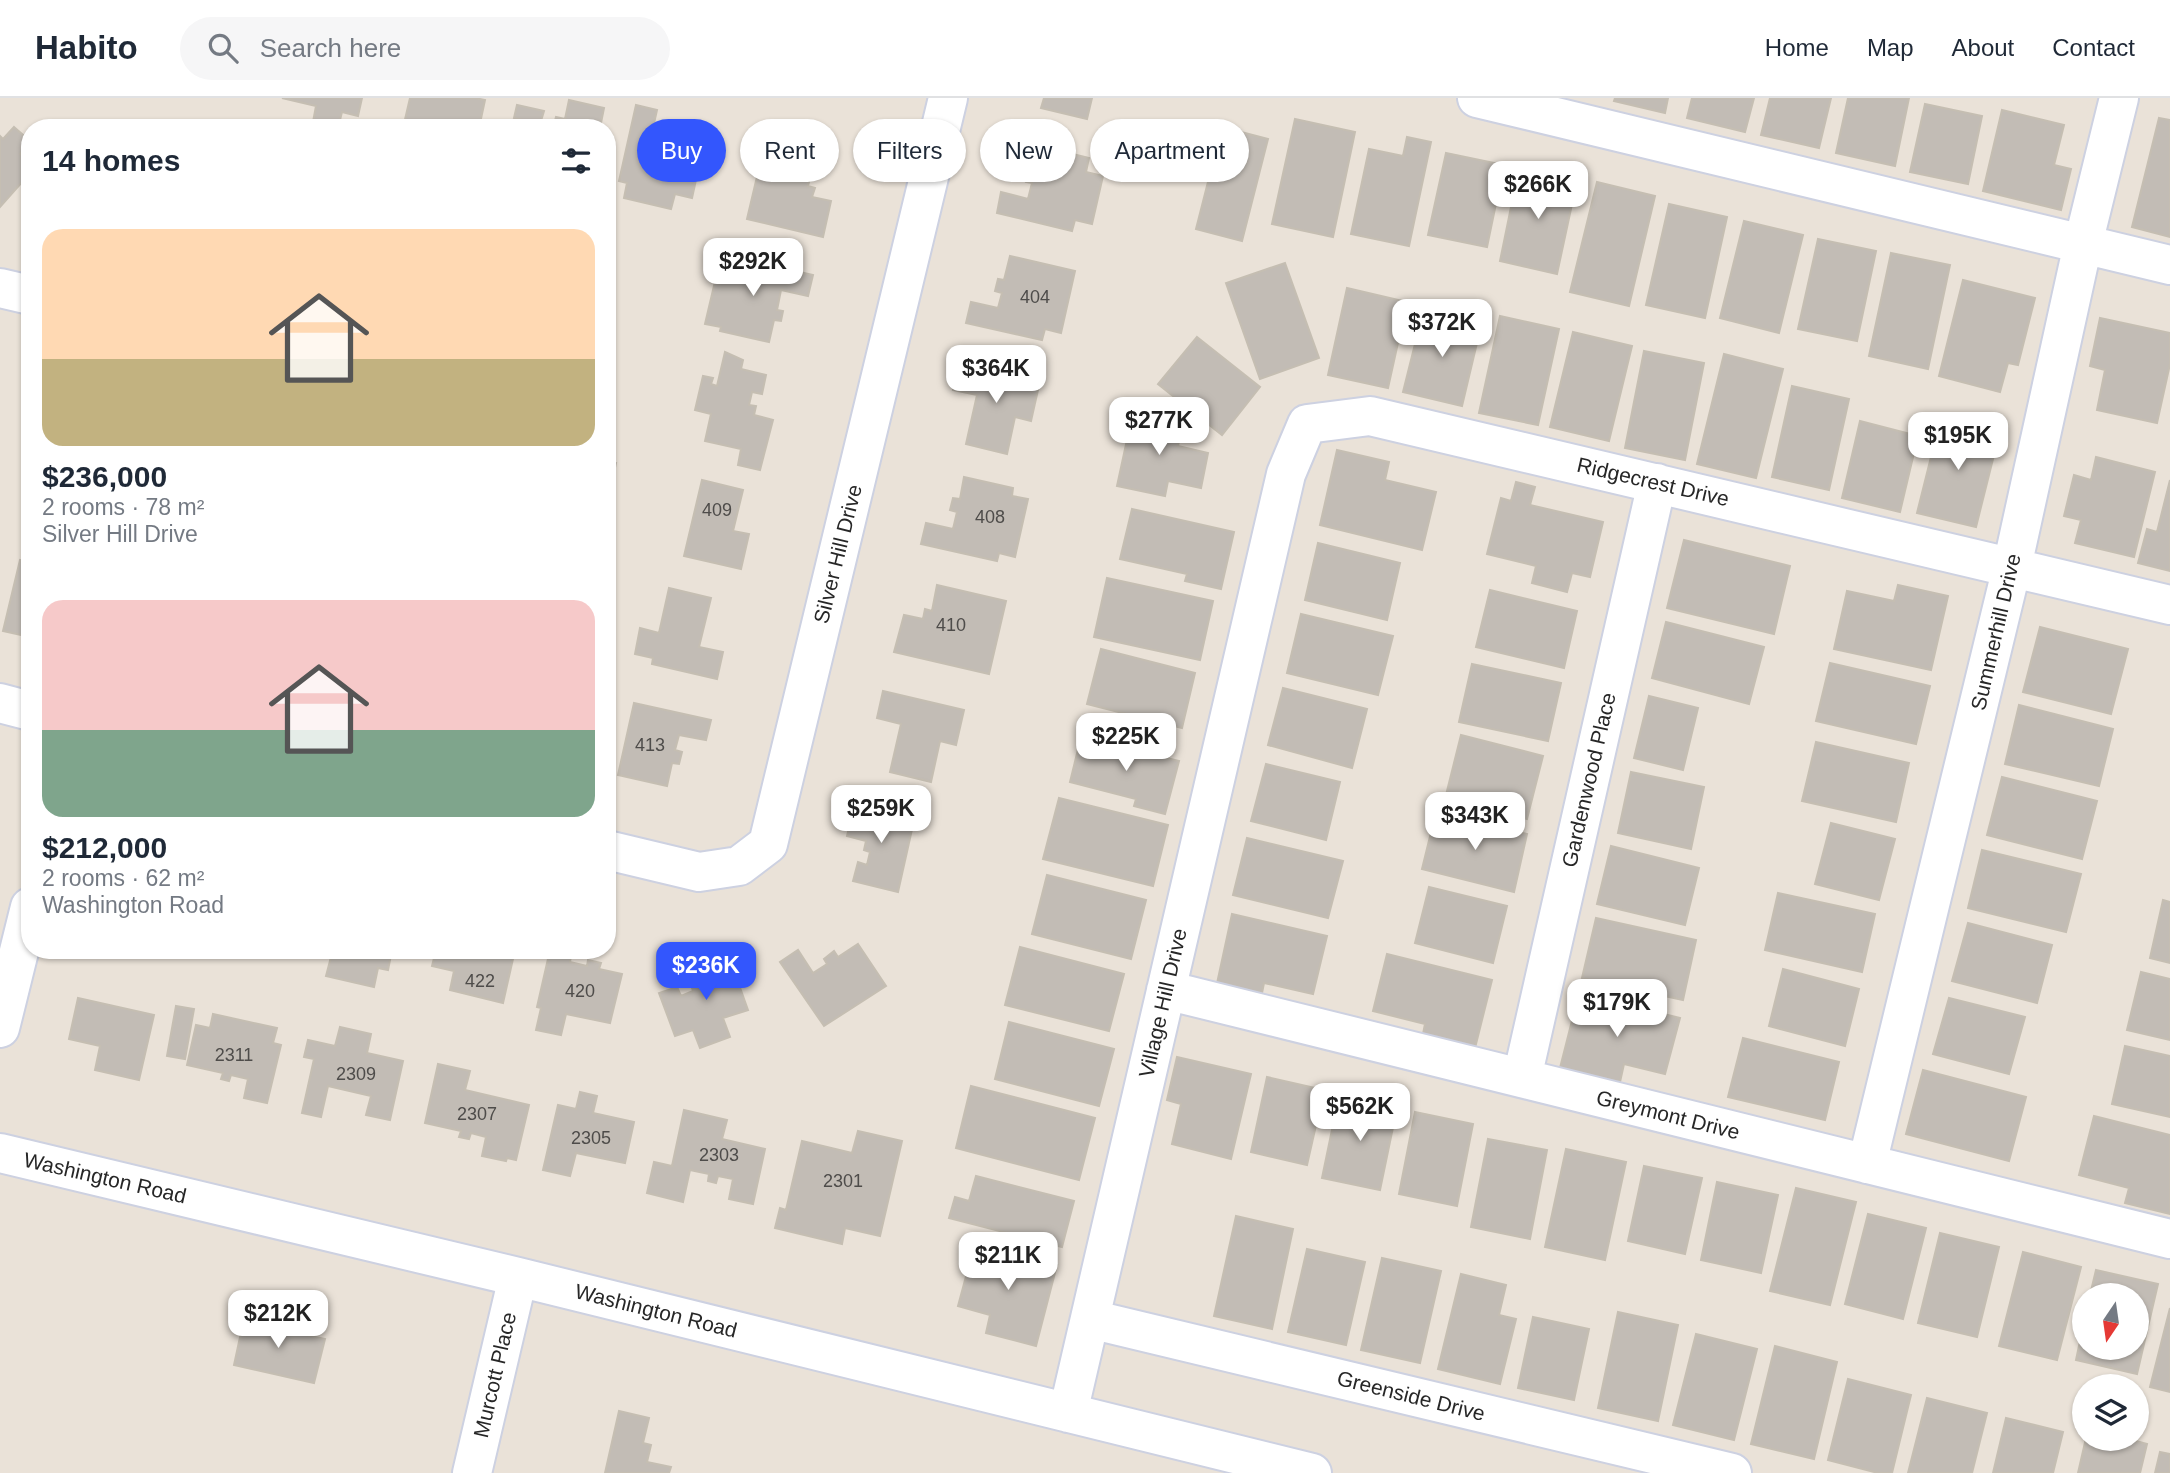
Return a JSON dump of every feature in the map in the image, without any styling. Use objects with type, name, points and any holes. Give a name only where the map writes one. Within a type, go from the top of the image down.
[{"type":"street","name":"Silver Hill Drive","points":[[616,852],[699,872],[738,866],[768,844],[948,98]]},
{"type":"street","points":[[1477,98],[2170,265]]},
{"type":"street","name":"Summerhill Drive","points":[[1867,1164],[2012,567],[2083,244],[2119,98]]},
{"type":"street","points":[[0,288],[21,293]]},
{"type":"street","name":"Ridgecrest Drive","points":[[1259,594],[1286,474],[1307,424],[1370,415],[2170,605]]},
{"type":"street","name":"Gardenwood Place","points":[[1522,1078],[1657,483]]},
{"type":"street","name":"Village Hill Drive","points":[[1068,1413],[1259,594]]},
{"type":"street","points":[[0,704],[21,709]]},
{"type":"street","points":[[0,1028],[21,943]]},
{"type":"street","name":"Greymont Drive","points":[[1166,990],[2170,1239]]},
{"type":"street","name":"Washington Road","points":[[0,1153],[518,1277],[1312,1473]]},
{"type":"street","name":"Murcott Place","points":[[472,1473],[518,1277]]},
{"type":"street","name":"Greenside Drive","points":[[1090,1318],[1732,1473]]},
{"type":"building","points":[[282,98],[362,98],[358,116],[342,112],[340,119],[314,119],[316,106]]},
{"type":"building","points":[[410,98],[485,100],[481,119],[405,119]]},
{"type":"building","points":[[1044,98],[1092,98],[1087,119],[1041,108]]},
{"type":"building","points":[[1615,98],[1668,98],[1665,113],[1614,101]]},
{"type":"building","points":[[1692,98],[1754,98],[1745,132],[1687,118]]},
{"type":"building","points":[[1770,98],[1831,98],[1819,148],[1761,135]]},
{"type":"building","points":[[1848,98],[1909,98],[1895,166],[1836,153]]},
{"type":"building","points":[[569,100],[604,108],[602,119],[565,119]]},
{"type":"building","points":[[1925,104],[1982,116],[1968,184],[1910,172]]},
{"type":"building","points":[[517,105],[544,111],[542,119],[514,118]]},
{"type":"building","points":[[636,105],[657,110],[655,119],[637,119],[637,182],[696,182],[692,198],[675,194],[671,209],[624,198],[627,183],[619,181]]},
{"type":"building","points":[[2002,110],[2064,125],[2054,165],[2071,169],[2061,210],[1983,191]]},
{"type":"building","points":[[2159,118],[2170,120],[2170,237],[2132,227]]},
{"type":"building","points":[[1295,119],[1355,132],[1333,237],[1272,224]]},
{"type":"building","points":[[14,127],[21,133],[21,183],[0,207],[0,136],[3,139]]},
{"type":"building","points":[[1249,134],[1268,139],[1242,241],[1196,229],[1208,182],[1249,182]]},
{"type":"building","points":[[1407,137],[1431,142],[1409,246],[1351,234],[1369,149],[1403,156]]},
{"type":"building","points":[[1446,153],[1504,165],[1487,247],[1428,235]]},
{"type":"building","points":[[1076,155],[1089,158],[1086,172],[1090,173],[1090,182],[1102,182],[1092,224],[1075,220],[1072,231],[997,213],[1001,192],[1028,199],[1032,183],[1026,182],[1076,182]]},
{"type":"building","points":[[1519,168],[1577,181],[1557,274],[1500,261]]},
{"type":"building","points":[[756,182],[809,182],[808,186],[815,188],[812,197],[831,201],[823,237],[747,219]]},
{"type":"building","points":[[1597,182],[1655,196],[1629,306],[1570,292]]},
{"type":"building","points":[[1669,204],[1727,217],[1705,318],[1646,305]]},
{"type":"building","points":[[1744,221],[1803,235],[1779,333],[1720,318]]},
{"type":"building","points":[[1818,239],[1876,251],[1857,341],[1798,329]]},
{"type":"building","points":[[1891,253],[1950,265],[1928,369],[1869,356]]},
{"type":"building","points":[[1010,256],[1075,271],[1061,333],[1045,329],[1042,340],[966,323],[971,302],[998,308],[1002,293],[995,291],[998,279],[1004,280]]},
{"type":"building","points":[[737,258],[813,275],[808,296],[781,290],[777,310],[783,311],[781,321],[774,320],[769,342],[720,331],[721,327],[705,324],[717,273],[733,277]]},
{"type":"building","points":[[1285,263],[1319,358],[1260,379],[1226,283]]},
{"type":"building","points":[[1963,280],[2035,298],[2018,365],[2008,363],[2000,392],[1939,376]]},
{"type":"building","points":[[1347,288],[1407,302],[1388,388],[1328,375]]},
{"type":"building","points":[[1423,312],[1481,326],[1462,406],[1403,392]]},
{"type":"building","points":[[1500,316],[1559,329],[1538,425],[1479,413]]},
{"type":"building","points":[[2100,318],[2170,333],[2170,364],[2157,423],[2097,410],[2105,370],[2090,366]]},
{"type":"building","points":[[1573,332],[1632,346],[1609,441],[1550,427]]},
{"type":"building","points":[[1197,337],[1260,387],[1222,435],[1158,384]]},
{"type":"building","points":[[1644,351],[1704,363],[1685,460],[1625,448]]},
{"type":"building","points":[[725,352],[743,360],[741,369],[766,375],[762,394],[752,392],[749,405],[756,406],[754,415],[773,420],[760,470],[738,465],[741,449],[705,441],[711,414],[695,410],[703,376],[713,378],[711,384],[717,386]]},
{"type":"building","points":[[1724,354],[1783,369],[1756,478],[1697,464]]},
{"type":"building","points":[[959,363],[1040,381],[1031,421],[1015,417],[1007,454],[966,444],[977,395],[953,390]]},
{"type":"building","points":[[1792,386],[1849,399],[1829,490],[1772,477]]},
{"type":"building","points":[[1133,412],[1183,423],[1178,446],[1208,453],[1201,488],[1168,481],[1165,496],[1117,486]]},
{"type":"building","points":[[1941,417],[2000,431],[1976,527],[1917,513]]},
{"type":"building","points":[[1860,421],[1918,436],[1900,512],[1842,498]]},
{"type":"building","points":[[1337,450],[1389,462],[1385,480],[1436,492],[1422,550],[1320,525]]},
{"type":"building","points":[[2096,457],[2155,472],[2134,557],[2075,543],[2081,520],[2064,516],[2074,475],[2091,480]]},
{"type":"building","points":[[964,477],[1013,488],[1012,496],[1028,499],[1015,557],[999,553],[997,561],[921,544],[926,523],[953,529],[957,512],[950,510],[953,498],[960,499]]},
{"type":"building","points":[[702,480],[743,490],[733,531],[749,534],[741,569],[684,556]]},
{"type":"building","points":[[2170,480],[2170,571],[2138,563],[2147,529],[2157,532]]},
{"type":"building","points":[[1516,482],[1535,487],[1530,505],[1603,522],[1590,577],[1572,573],[1567,592],[1532,583],[1536,566],[1487,554],[1501,498],[1511,501]]},
{"type":"building","points":[[1132,509],[1234,532],[1221,589],[1185,581],[1187,574],[1120,559]]},
{"type":"building","points":[[1684,540],[1790,566],[1774,634],[1667,608]]},
{"type":"building","points":[[1318,543],[1400,563],[1387,620],[1305,600]]},
{"type":"building","points":[[20,560],[21,560],[21,635],[3,631]]},
{"type":"building","points":[[1107,578],[1213,601],[1200,660],[1094,637]]},
{"type":"building","points":[[937,585],[1006,601],[989,674],[894,652],[904,615],[923,619],[925,609],[932,611]]},
{"type":"building","points":[[1898,585],[1948,596],[1931,670],[1834,649],[1847,591],[1894,601]]},
{"type":"building","points":[[669,588],[711,598],[699,647],[723,652],[717,679],[652,664],[653,658],[635,654],[640,628],[659,633]]},
{"type":"building","points":[[1490,590],[1577,611],[1564,668],[1476,647]]},
{"type":"building","points":[[1301,614],[1393,636],[1378,695],[1287,673]]},
{"type":"building","points":[[1666,622],[1764,647],[1749,704],[1652,678]]},
{"type":"building","points":[[2040,627],[2128,649],[2111,714],[2023,692]]},
{"type":"building","points":[[1101,649],[1195,673],[1182,728],[1087,704]]},
{"type":"building","points":[[1830,663],[1930,686],[1916,744],[1816,721]]},
{"type":"building","points":[[1472,664],[1561,683],[1548,741],[1459,722]]},
{"type":"building","points":[[1283,688],[1367,709],[1352,768],[1268,745]]},
{"type":"building","points":[[883,691],[964,710],[956,745],[940,741],[931,782],[890,772],[901,724],[877,718]]},
{"type":"building","points":[[1649,696],[1698,708],[1683,770],[1634,758]]},
{"type":"building","points":[[634,703],[711,720],[706,740],[679,735],[675,750],[682,752],[679,764],[672,763],[667,786],[618,775]]},
{"type":"building","points":[[2019,705],[2113,729],[2099,786],[2005,764]]},
{"type":"building","points":[[1461,735],[1543,756],[1527,819],[1445,799]]},
{"type":"building","points":[[1081,737],[1179,761],[1165,814],[1134,806],[1136,799],[1070,782]]},
{"type":"building","points":[[1816,742],[1909,763],[1896,822],[1802,801]]},
{"type":"building","points":[[1266,764],[1340,782],[1326,840],[1251,821]]},
{"type":"building","points":[[1631,772],[1704,787],[1691,849],[1618,833]]},
{"type":"building","points":[[2002,777],[2097,801],[2082,859],[1987,835]]},
{"type":"building","points":[[1059,798],[1168,825],[1153,886],[1043,859]]},
{"type":"building","points":[[855,802],[915,816],[898,892],[853,881],[858,862],[867,865],[870,852],[864,850],[866,841],[847,836]]},
{"type":"building","points":[[1436,812],[1527,834],[1514,892],[1422,869]]},
{"type":"building","points":[[1831,823],[1895,839],[1879,900],[1815,884]]},
{"type":"building","points":[[1247,838],[1343,861],[1328,918],[1233,895]]},
{"type":"building","points":[[1611,846],[1699,868],[1685,925],[1597,904]]},
{"type":"building","points":[[1982,850],[2081,874],[2066,932],[1968,908]]},
{"type":"building","points":[[1047,875],[1146,900],[1131,959],[1032,934]]},
{"type":"building","points":[[1429,887],[1507,906],[1493,963],[1415,943]]},
{"type":"building","points":[[1778,893],[1875,914],[1862,972],[1765,950]]},
{"type":"building","points":[[2163,900],[2170,902],[2170,963],[2150,958]]},
{"type":"building","points":[[1232,914],[1327,936],[1313,994],[1264,983],[1261,998],[1216,988]]},
{"type":"building","points":[[1596,918],[1696,940],[1683,1000],[1582,978]]},
{"type":"building","points":[[1968,923],[2052,945],[2037,1003],[1952,981]]},
{"type":"building","points":[[858,944],[886,986],[824,1026],[780,962],[798,950],[813,973],[827,964],[824,959],[834,951],[838,957]]},
{"type":"building","points":[[1020,947],[1124,974],[1109,1031],[1005,1005]]},
{"type":"building","points":[[727,951],[748,1010],[723,1018],[730,1037],[700,1048],[693,1030],[675,1036],[659,993],[677,987],[681,996],[693,991],[691,985],[700,982],[693,964]]},
{"type":"building","points":[[1387,954],[1492,980],[1474,1052],[1422,1039],[1425,1024],[1373,1011]]},
{"type":"building","points":[[330,959],[390,959],[388,970],[378,968],[374,987],[326,976]]},
{"type":"building","points":[[434,959],[513,959],[503,1003],[450,990],[454,971],[432,966]]},
{"type":"building","points":[[548,959],[570,959],[570,962],[587,966],[588,960],[601,963],[599,969],[622,974],[610,1023],[566,1014],[561,1035],[536,1030],[541,1008],[537,1007]]},
{"type":"building","points":[[1783,969],[1859,989],[1845,1046],[1769,1026]]},
{"type":"building","points":[[2141,972],[2170,979],[2170,1040],[2127,1030]]},
{"type":"building","points":[[1579,993],[1680,1018],[1665,1074],[1624,1064],[1620,1082],[1560,1068]]},
{"type":"building","points":[[78,998],[154,1015],[139,1080],[95,1070],[100,1046],[69,1039]]},
{"type":"building","points":[[1949,998],[2025,1017],[2009,1074],[1933,1054]]},
{"type":"building","points":[[176,1006],[194,1009],[185,1059],[167,1056]]},
{"type":"building","points":[[213,1014],[277,1028],[273,1043],[281,1045],[267,1103],[244,1098],[248,1079],[231,1075],[229,1081],[221,1079],[223,1073],[187,1065],[196,1025],[210,1028]]},
{"type":"building","points":[[1009,1022],[1114,1049],[1099,1106],[995,1079]]},
{"type":"building","points":[[340,1027],[371,1034],[367,1053],[403,1061],[390,1120],[366,1115],[371,1096],[328,1086],[321,1117],[302,1113],[314,1059],[304,1057],[308,1040],[335,1046]]},
{"type":"building","points":[[1743,1038],[1839,1062],[1825,1120],[1728,1097]]},
{"type":"building","points":[[2125,1046],[2170,1056],[2170,1117],[2112,1104]]},
{"type":"building","points":[[1177,1057],[1251,1074],[1231,1159],[1172,1144],[1181,1104],[1167,1100]]},
{"type":"building","points":[[438,1064],[470,1071],[465,1090],[529,1105],[516,1160],[507,1158],[506,1161],[482,1156],[486,1137],[471,1133],[469,1139],[459,1137],[461,1131],[425,1123]]},
{"type":"building","points":[[1923,1070],[2026,1097],[2009,1161],[1906,1134]]},
{"type":"building","points":[[1267,1077],[1324,1090],[1307,1165],[1251,1152]]},
{"type":"building","points":[[971,1086],[1095,1118],[1079,1180],[956,1148]]},
{"type":"building","points":[[580,1092],[597,1096],[593,1113],[634,1122],[625,1163],[576,1153],[570,1176],[543,1170],[558,1105],[576,1109]]},
{"type":"building","points":[[1339,1096],[1397,1108],[1380,1190],[1322,1178]]},
{"type":"building","points":[[684,1110],[727,1120],[722,1139],[765,1149],[753,1204],[729,1199],[733,1179],[718,1176],[716,1183],[708,1181],[709,1174],[690,1170],[683,1202],[647,1193],[654,1162],[672,1166]]},
{"type":"building","points":[[1415,1112],[1473,1124],[1457,1206],[1399,1194]]},
{"type":"building","points":[[2094,1116],[2170,1135],[2170,1214],[2125,1203],[2129,1188],[2079,1175]]},
{"type":"building","points":[[858,1131],[902,1141],[880,1236],[845,1228],[842,1244],[775,1228],[780,1208],[786,1210],[802,1141],[852,1153]]},
{"type":"building","points":[[1488,1139],[1547,1150],[1530,1239],[1471,1227]]},
{"type":"building","points":[[1566,1149],[1626,1162],[1605,1260],[1545,1247]]},
{"type":"building","points":[[1644,1166],[1702,1178],[1685,1254],[1628,1241]]},
{"type":"building","points":[[976,1176],[1074,1201],[1062,1247],[949,1218],[955,1197],[969,1201]]},
{"type":"building","points":[[1717,1182],[1778,1195],[1761,1273],[1701,1260]]},
{"type":"building","points":[[1796,1188],[1856,1202],[1830,1305],[1770,1291]]},
{"type":"building","points":[[1868,1214],[1926,1228],[1903,1319],[1845,1304]]},
{"type":"building","points":[[1236,1216],[1293,1229],[1272,1329],[1214,1316]]},
{"type":"building","points":[[1940,1233],[1999,1247],[1977,1337],[1918,1323]]},
{"type":"building","points":[[975,1243],[1057,1265],[1036,1346],[986,1333],[990,1315],[958,1306]]},
{"type":"building","points":[[1307,1249],[1365,1262],[1346,1345],[1288,1332]]},
{"type":"building","points":[[2023,1252],[2081,1267],[2077,1283],[2072,1283],[2072,1302],[2057,1360],[1999,1346]]},
{"type":"building","points":[[1382,1258],[1441,1271],[1420,1363],[1361,1350]]},
{"type":"building","points":[[2096,1270],[2158,1284],[2149,1323],[2149,1283],[2093,1283]]},
{"type":"building","points":[[1461,1274],[1506,1285],[1499,1315],[1516,1319],[1500,1384],[1438,1369]]},
{"type":"building","points":[[2170,1308],[2170,1392],[2150,1387]]},
{"type":"building","points":[[1618,1312],[1678,1325],[1658,1421],[1598,1408]]},
{"type":"building","points":[[245,1314],[285,1323],[283,1330],[325,1339],[314,1383],[234,1365]]},
{"type":"building","points":[[1533,1317],[1589,1329],[1574,1400],[1518,1388]]},
{"type":"building","points":[[1696,1334],[1757,1349],[1734,1440],[1673,1425]]},
{"type":"building","points":[[1775,1346],[1837,1362],[1814,1459],[1751,1444]]},
{"type":"building","points":[[2076,1360],[2140,1360],[2137,1374]]},
{"type":"building","points":[[1848,1379],[1911,1395],[1892,1473],[1878,1473],[1828,1460]]},
{"type":"building","points":[[1927,1398],[1987,1413],[1972,1473],[1908,1473]]},
{"type":"building","points":[[619,1411],[649,1418],[643,1443],[651,1445],[647,1462],[671,1467],[669,1473],[605,1473]]},
{"type":"building","points":[[2006,1418],[2063,1432],[2053,1473],[1993,1473]]},
{"type":"building","points":[[2083,1451],[2145,1451],[2140,1473],[2078,1473]]},
{"type":"building","points":[[2160,1452],[2170,1454],[2170,1473],[2155,1473]]}]
